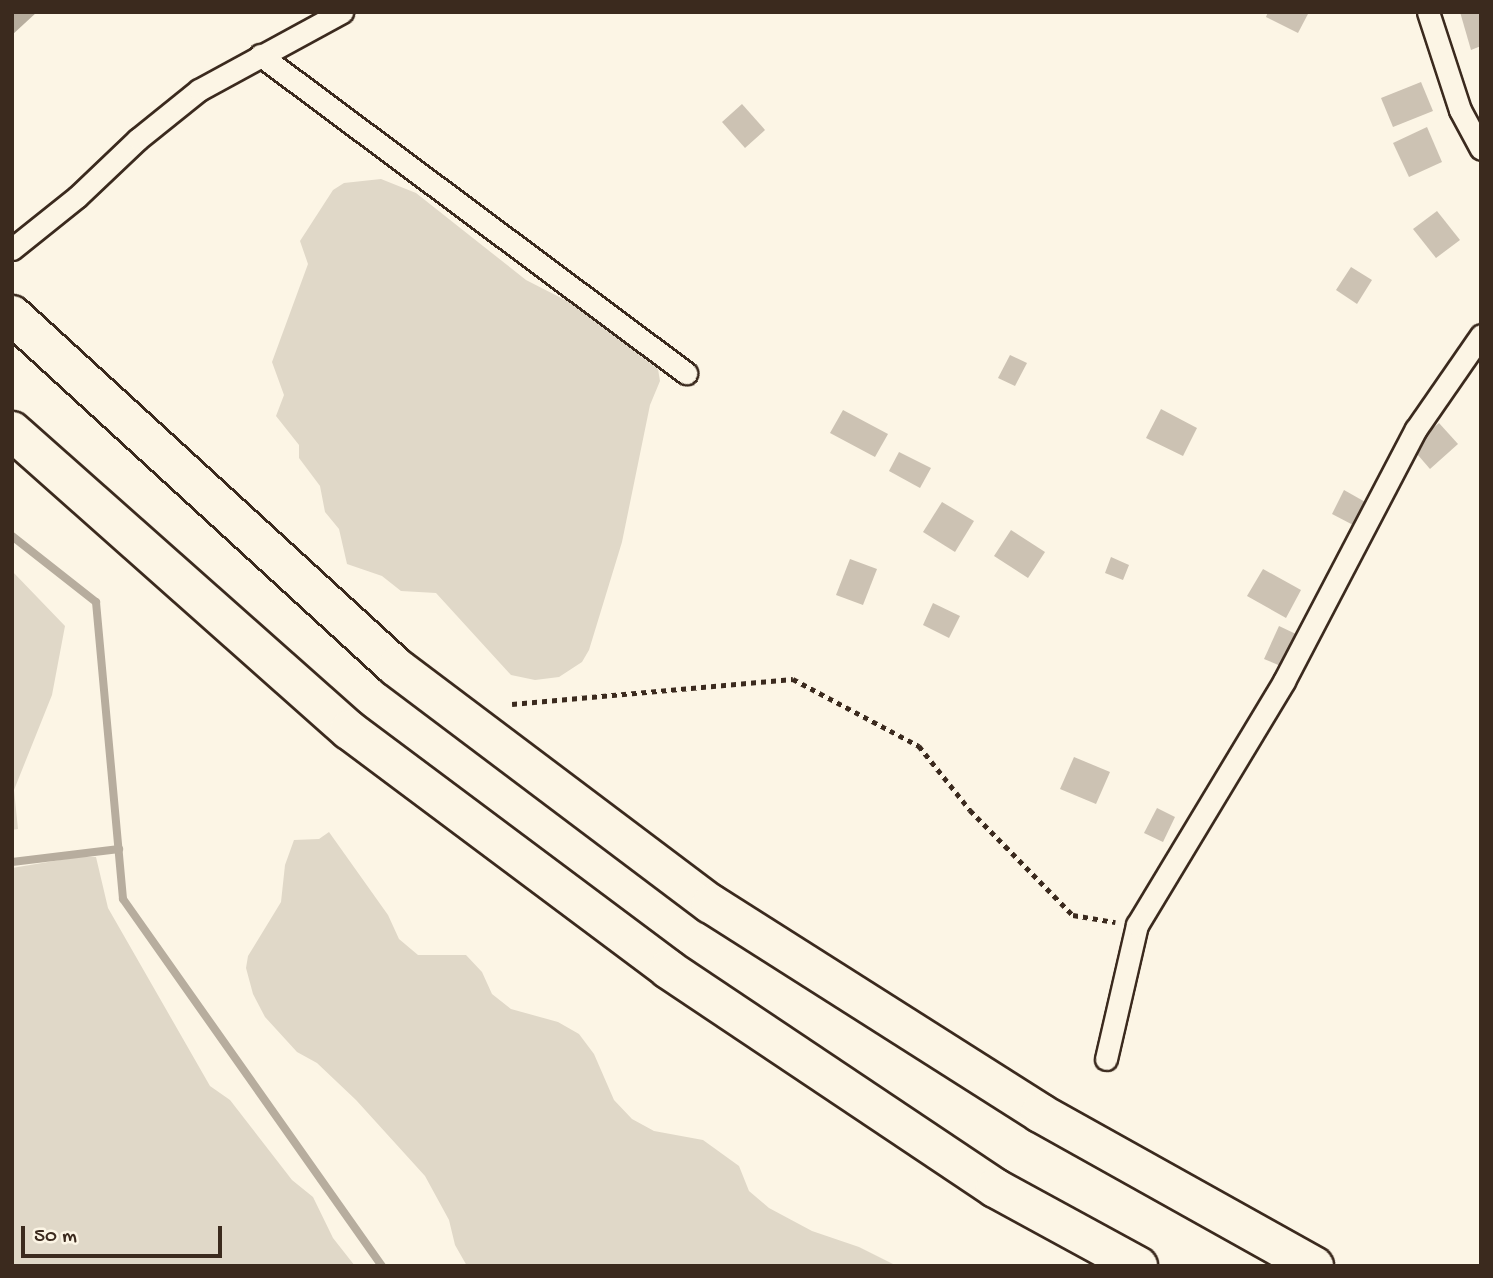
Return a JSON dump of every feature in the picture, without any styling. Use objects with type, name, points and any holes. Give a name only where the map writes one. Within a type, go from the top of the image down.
[{"type":"highway","points":[[12,315],[396,667],[710,904],[1040,1113],[1314,1266]]},
{"type":"highway","points":[[12,431],[349,730],[668,969],[995,1188],[1138,1266]]},
{"type":"street","points":[[12,249],[77,197],[138,139],[199,90],[342,12]]},
{"type":"street","points":[[1428,12],[1460,110],[1481,149]]},
{"type":"street","points":[[260,55],[686,373]]},
{"type":"street","points":[[1105,1059],[1137,925],[1284,681],[1416,429],[1481,335]]},
{"type":"path","points":[[512,704],[793,679],[919,746],[970,810],[1073,915],[1137,925]]},
{"type":"shaded area","points":[[12,12],[37,12],[12,35]]},
{"type":"shaded area","points":[[381,179],[416,193],[526,280],[569,302],[658,369],[660,381],[650,405],[622,542],[589,650],[582,662],[559,677],[535,680],[511,675],[436,593],[401,591],[382,576],[347,564],[339,529],[325,512],[320,486],[299,458],[299,445],[276,416],[284,395],[272,362],[308,264],[300,241],[333,190],[344,183]]},
{"type":"shaded area","points":[[12,571],[65,626],[52,695],[14,790],[18,829],[12,830]]},
{"type":"shaded area","points":[[329,832],[388,915],[399,939],[418,955],[466,955],[482,972],[492,994],[511,1009],[558,1022],[579,1034],[594,1054],[614,1100],[632,1119],[654,1131],[703,1140],[739,1166],[749,1191],[769,1208],[812,1231],[859,1247],[897,1266],[467,1266],[455,1245],[449,1220],[425,1176],[356,1100],[317,1063],[297,1052],[265,1017],[253,994],[246,968],[248,956],[281,902],[285,865],[294,840],[319,839]]},
{"type":"shaded area","points":[[78,857],[96,857],[108,908],[210,1086],[230,1100],[292,1180],[313,1197],[333,1238],[355,1266],[12,1266],[12,868]]},
{"type":"building","points":[[1268,12],[1309,12],[1298,33],[1266,17]]},
{"type":"building","points":[[1460,12],[1481,12],[1481,46],[1471,50]]},
{"type":"building","points":[[1421,82],[1433,111],[1393,127],[1381,98]]},
{"type":"building","points":[[742,104],[765,130],[745,148],[722,122]]},
{"type":"building","points":[[1427,127],[1442,162],[1409,177],[1393,143]]},
{"type":"building","points":[[1437,211],[1460,240],[1436,258],[1413,229]]},
{"type":"building","points":[[1351,267],[1372,280],[1357,304],[1336,290]]},
{"type":"building","points":[[1010,355],[1027,363],[1015,386],[998,378]]},
{"type":"building","points":[[1161,409],[1197,428],[1183,456],[1146,438]]},
{"type":"building","points":[[843,410],[888,434],[875,457],[830,433]]},
{"type":"building","points":[[1439,423],[1458,444],[1430,469],[1411,447]]},
{"type":"building","points":[[899,452],[931,468],[920,488],[889,471]]},
{"type":"building","points":[[1344,490],[1367,503],[1355,526],[1332,514]]},
{"type":"building","points":[[942,502],[974,521],[955,552],[923,532]]},
{"type":"building","points":[[1011,530],[1045,552],[1028,578],[994,556]]},
{"type":"building","points":[[1111,557],[1129,565],[1123,580],[1105,573]]},
{"type":"building","points":[[850,559],[877,569],[863,605],[836,595]]},
{"type":"building","points":[[1263,569],[1301,590],[1286,618],[1247,596]]},
{"type":"building","points":[[933,603],[960,616],[949,638],[923,625]]},
{"type":"building","points":[[1279,626],[1298,635],[1283,667],[1264,659]]},
{"type":"building","points":[[1074,757],[1110,772],[1096,804],[1060,789]]},
{"type":"building","points":[[1157,808],[1175,817],[1163,842],[1144,833]]},
{"type":"waterway","points":[[12,536],[96,602],[123,899],[382,1266]]},
{"type":"waterway","points":[[12,862],[119,849]]}]
